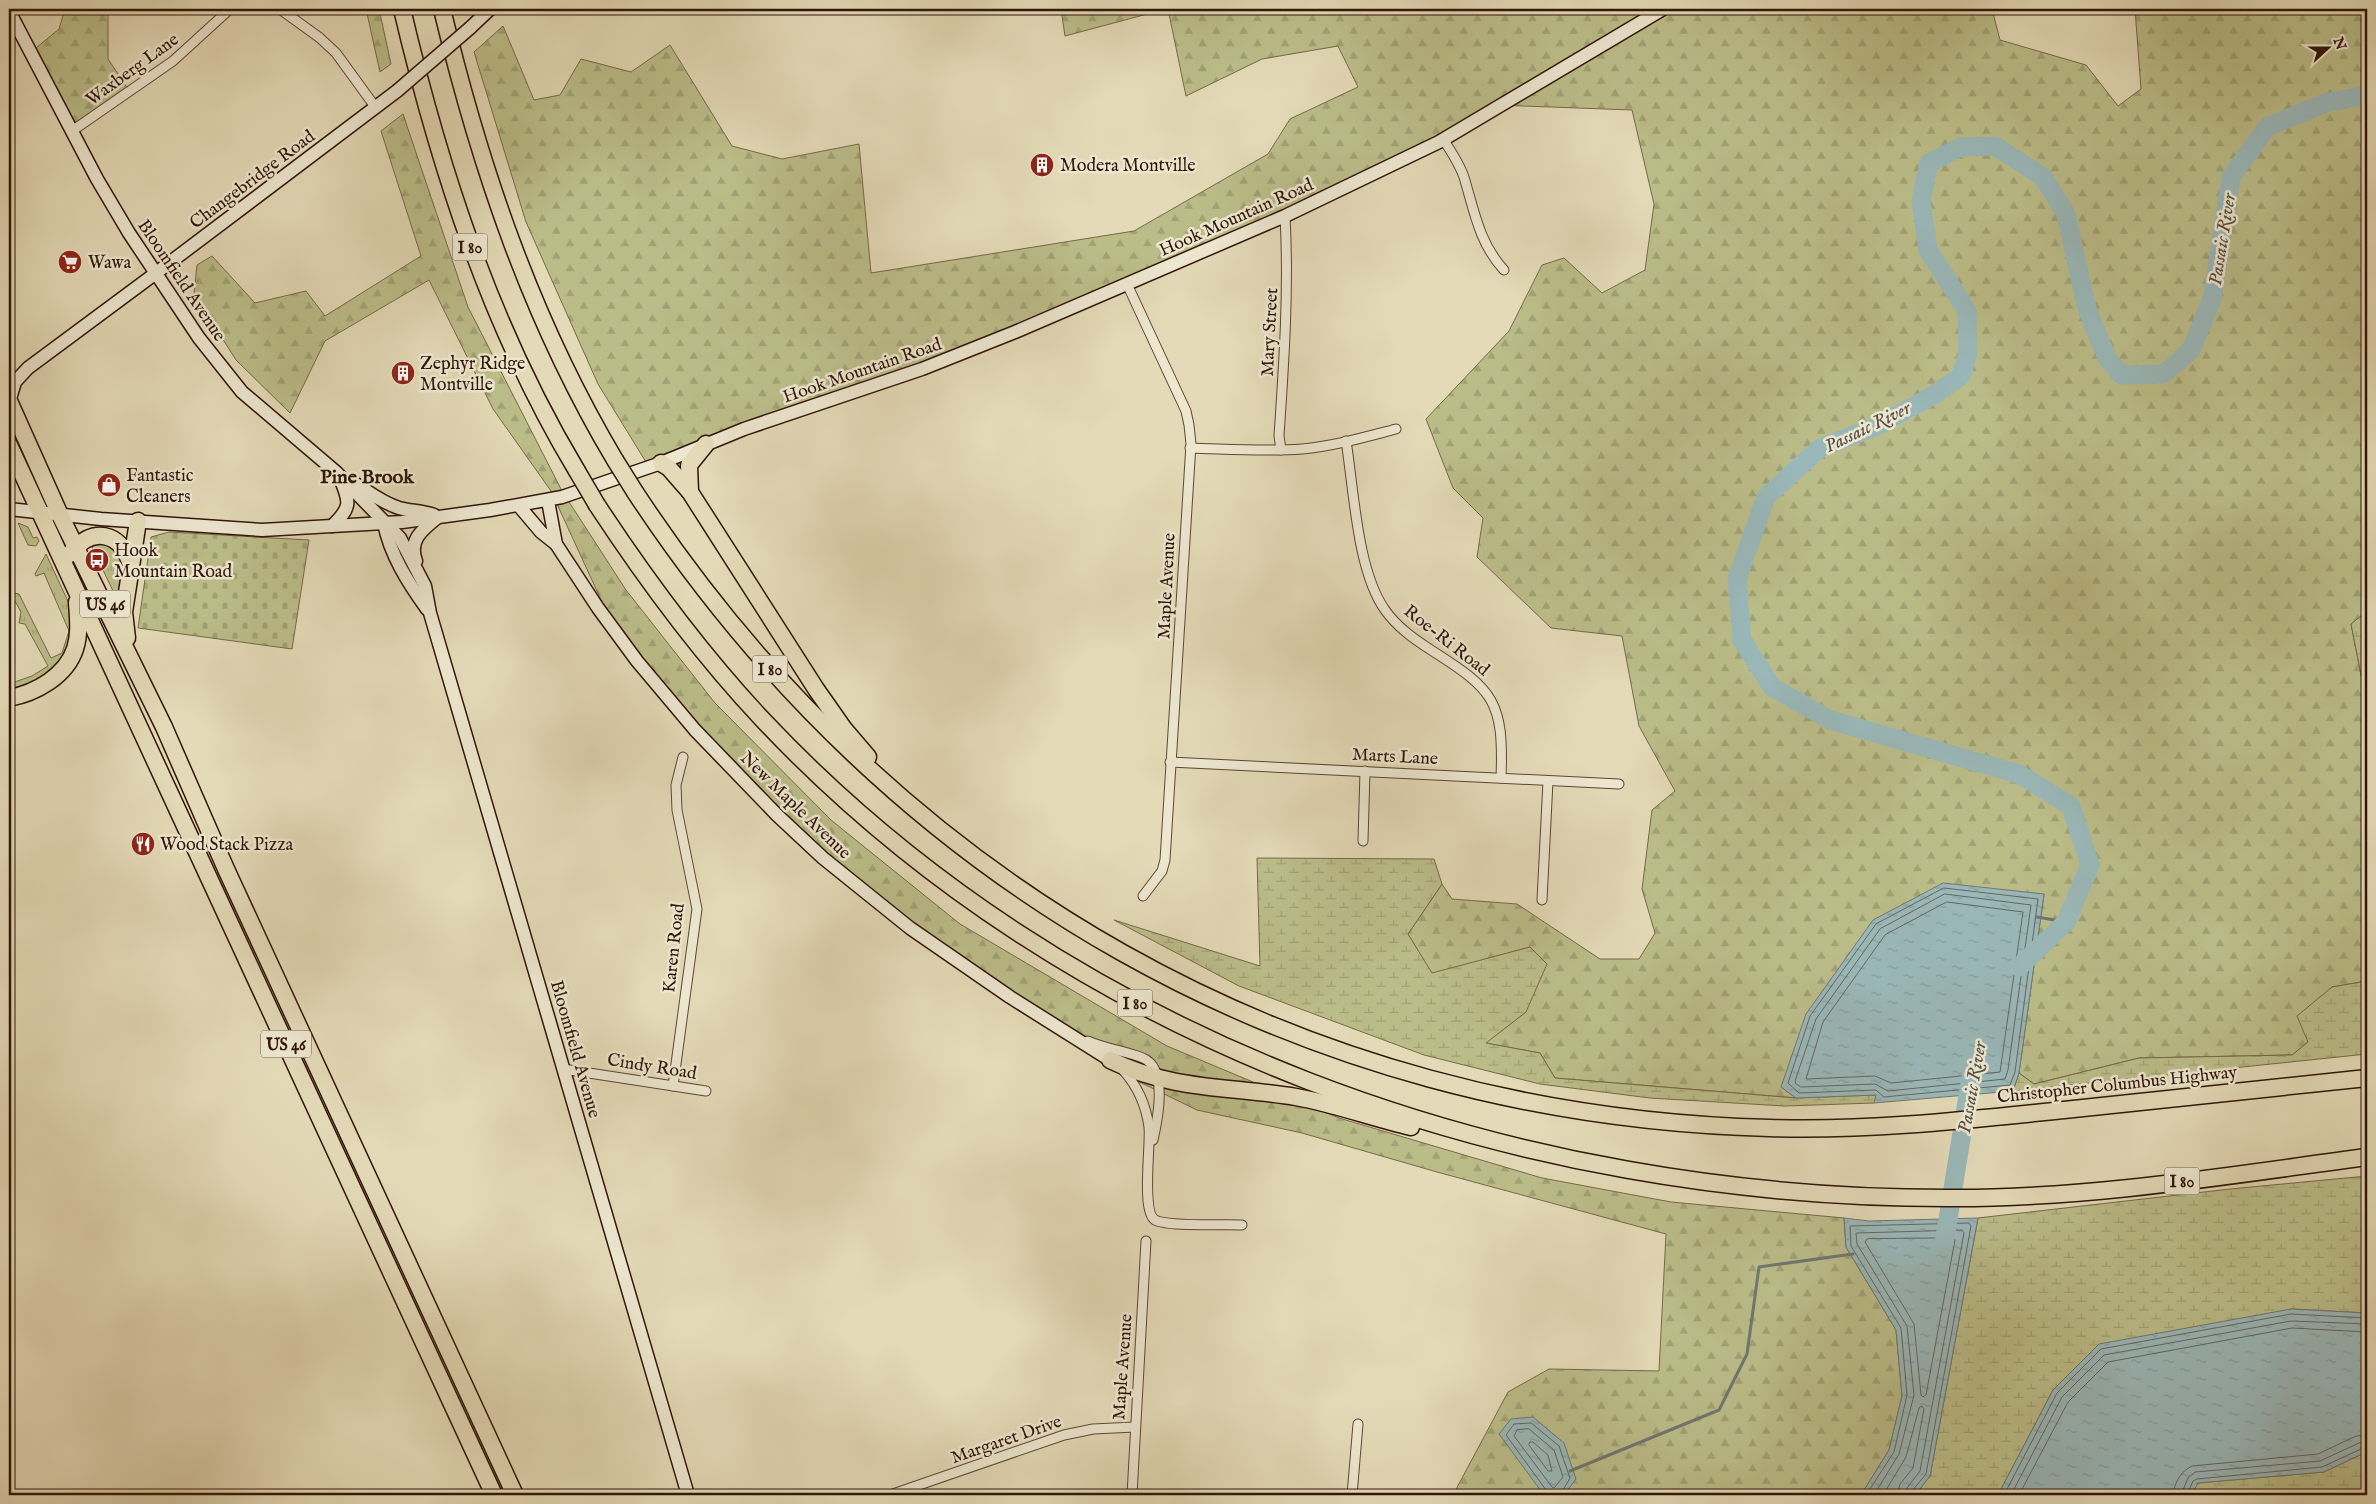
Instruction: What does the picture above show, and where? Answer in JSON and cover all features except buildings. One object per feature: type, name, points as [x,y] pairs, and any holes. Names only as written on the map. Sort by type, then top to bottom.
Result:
[{"type":"highway","name":"I 80","points":[[402,9],[432,126],[467,238],[528,382],[576,471],[644,575],[688,634],[764,720],[820,776],[878,829],[938,877],[1002,923],[1102,985],[1170,1022],[1242,1055],[1352,1098],[1428,1122],[1539,1152],[1690,1180],[1846,1196],[1997,1198],[2111,1190],[2367,1157]]},
{"type":"highway","name":"Christopher Columbus Highway","points":[[442,9],[479,152],[517,261],[562,365],[614,460],[698,582],[767,666],[846,749],[932,824],[1023,891],[1088,932],[1146,965],[1257,1019],[1365,1059],[1476,1091],[1588,1113],[1663,1122],[1776,1128],[1863,1127],[2018,1114],[2367,1078]]},
{"type":"highway","name":"US 46","points":[[9,402],[60,514],[185,772],[230,878],[516,1495]]},
{"type":"highway","points":[[690,492],[689,466],[692,458],[706,444]]},
{"type":"highway","name":"US 46","points":[[9,445],[494,1495]]},
{"type":"highway","points":[[662,462],[670,468],[690,492],[830,709],[876,766],[932,824]]},
{"type":"highway","points":[[133,662],[124,612],[138,521]]},
{"type":"highway","points":[[63,563],[76,546],[86,539],[97,536],[111,538],[122,546],[131,565]]},
{"type":"highway","points":[[9,698],[39,688],[66,666],[76,648],[78,636],[76,593]]},
{"type":"highway","points":[[1110,1060],[1159,1079],[1192,1086],[1299,1098],[1423,1130],[1539,1152]]},
{"type":"main road","name":"Changebridge Road","points":[[9,402],[15,382],[28,368],[376,108],[490,9]]},
{"type":"main road","name":"Hook Mountain Road","points":[[9,509],[262,530],[384,523],[548,501],[607,483],[744,429],[922,369],[1015,332],[1285,216],[1443,139],[1663,9]]},
{"type":"main road","name":"Bloomfield Avenue","points":[[9,12],[129,233],[199,338],[242,392],[362,496],[384,523],[400,538],[422,580],[688,1495]]},
{"type":"main road","points":[[9,370],[28,368]]},
{"type":"main road","points":[[336,472],[382,500],[400,508],[439,516]]},
{"type":"main road","points":[[332,526],[347,510],[348,502],[336,472]]},
{"type":"main road","name":"New Maple Avenue","points":[[548,501],[556,544]]},
{"type":"main road","name":"New Maple Avenue","points":[[519,506],[541,532],[556,544],[598,608],[637,661],[695,730],[777,815],[823,858],[910,928],[1010,997],[1110,1060]]},
{"type":"main road","points":[[422,580],[413,554],[415,540],[422,529],[439,516]]},
{"type":"main road","name":"Bloomfield Avenue","points":[[384,523],[388,542],[414,591],[430,612]]},
{"type":"street","name":"Waxberg Lane","points":[[72,131],[167,66],[210,30],[230,9]]},
{"type":"street","points":[[280,9],[320,38],[336,53],[376,108]]},
{"type":"street","points":[[1443,139],[1463,176],[1479,231],[1487,249],[1504,270]]},
{"type":"street","name":"Mary Street","points":[[1281,450],[1279,436],[1287,320],[1288,266],[1285,216]]},
{"type":"street","name":"Maple Avenue","points":[[1127,284],[1186,411],[1190,425],[1165,860],[1162,871],[1144,896]]},
{"type":"street","points":[[1190,448],[1303,449],[1396,429]]},
{"type":"street","name":"Roe-Ri Road","points":[[1346,441],[1362,548],[1368,576],[1374,592],[1399,626],[1413,638],[1472,677],[1490,698],[1499,724],[1502,745],[1501,778]]},
{"type":"street","name":"Karen Road","points":[[673,1086],[697,909],[677,810],[676,785],[683,757]]},
{"type":"street","name":"Marts Lane","points":[[1170,762],[1619,784]]},
{"type":"street","points":[[1363,841],[1365,771]]},
{"type":"street","points":[[1542,900],[1548,781]]},
{"type":"street","name":"New Maple Avenue","points":[[1069,1033],[1108,1049],[1142,1058],[1154,1066],[1159,1079]]},
{"type":"street","points":[[1110,1060],[1126,1073],[1143,1101],[1149,1127],[1150,1155],[1147,1202],[1150,1215],[1154,1219],[1168,1222],[1242,1225]]},
{"type":"street","name":"Cindy Road","points":[[563,1069],[706,1091]]},
{"type":"street","points":[[1150,1155],[1157,1117],[1159,1079]]},
{"type":"street","name":"Maple Avenue","points":[[1132,1495],[1146,1241]]},
{"type":"street","points":[[1352,1495],[1358,1424]]},
{"type":"street","name":"Margaret Drive","points":[[890,1495],[1064,1435],[1093,1428],[1135,1427]]},
{"type":"green space","points":[[65,9],[108,9],[108,59],[132,95],[73,133],[30,53],[59,29]]},
{"type":"green space","points":[[366,9],[379,9],[391,64],[380,72]]},
{"type":"green space","points":[[1061,9],[1166,9],[1065,36]]},
{"type":"green space","points":[[1168,9],[1992,9],[2000,40],[2086,65],[2118,106],[2141,89],[2135,9],[2367,9],[2367,611],[2351,624],[2367,705],[2367,981],[2332,987],[2308,1042],[2292,1055],[2139,1058],[2034,1084],[2019,1073],[2044,894],[1781,1087],[1796,1098],[1555,1078],[1540,1053],[1485,1043],[1526,1012],[1530,947],[1432,974],[1408,934],[1442,884],[1452,899],[1517,904],[1600,959],[1639,959],[1655,933],[1642,889],[1652,810],[1675,791],[1639,726],[1622,636],[1551,628],[1477,557],[1483,518],[1453,488],[1426,419],[1509,331],[1542,265],[1564,258],[1602,293],[1645,270],[1654,204],[1632,110],[1496,105],[1363,181],[1004,341],[649,467],[598,384],[526,222],[474,52],[503,26],[534,100],[560,95],[581,59],[631,72],[670,45],[732,146],[782,159],[859,144],[871,273],[1134,231],[1268,154],[1290,119],[1358,87],[1338,46],[1262,59],[1186,96]]},
{"type":"green space","points":[[403,114],[468,307],[562,491],[626,590],[715,703],[831,820],[960,924],[1167,1046],[1339,1118],[1542,1178],[1671,1202],[1844,1218],[1846,1247],[1896,1330],[1902,1396],[1889,1450],[1861,1495],[1453,1495],[1508,1392],[1549,1369],[1659,1371],[1666,1234],[1302,1133],[1197,1110],[1117,1071],[977,976],[774,814],[619,639],[551,491],[493,409],[429,280],[325,341],[290,413],[236,360],[194,294],[197,265],[212,256],[255,303],[306,291],[325,316],[421,256],[381,131]]},
{"type":"green space","points":[[18,523],[28,527],[33,538],[37,537],[39,541],[36,546],[28,545]]},
{"type":"green space","points":[[169,532],[309,540],[292,649],[138,628],[151,537]]},
{"type":"green space","points":[[108,544],[124,561],[119,596],[115,595],[91,545]]},
{"type":"green space","points":[[46,554],[73,612],[71,649],[50,673],[32,684],[9,693],[9,684],[32,676],[48,666],[25,624],[19,623],[21,612],[15,601],[9,599],[9,592],[19,594],[51,658],[62,653],[69,631],[44,573],[36,576],[35,574]]},
{"type":"green space","points":[[2367,611],[2367,705],[2351,624]]},
{"type":"green space","points":[[1257,858],[1434,859],[1442,884],[1408,934],[1432,973],[1530,947],[1547,964],[1526,1012],[1486,1043],[1540,1053],[1555,1078],[1796,1098],[1877,1095],[1874,1103],[1784,1106],[1650,1098],[1540,1084],[1424,1055],[1239,986],[1114,920],[1260,966]]},
{"type":"green space","points":[[2367,981],[2367,1054],[2013,1091],[2019,1073],[2034,1084],[2139,1058],[2292,1055],[2308,1042],[2297,1016],[2332,987]]},
{"type":"green space","points":[[2367,1176],[2367,1313],[2291,1309],[2053,1390],[1998,1495],[1915,1495],[1930,1476],[1978,1218],[2230,1189]]},
{"type":"green space","points":[[2364,1453],[2367,1454],[2367,1495],[2191,1495],[2197,1483],[2324,1472]]},
{"type":"water","points":[[1943,883],[2044,894],[2019,1073],[2013,1091],[1874,1103],[1876,1095],[1796,1098],[1781,1087],[1806,1014],[1873,920]]},
{"type":"water","points":[[1844,1218],[1869,1221],[1978,1218],[1930,1476],[1915,1495],[1861,1495],[1889,1450],[1902,1396],[1896,1330],[1846,1247]]},
{"type":"water","points":[[2291,1309],[2367,1313],[2367,1454],[2364,1453],[2324,1472],[2198,1483],[2191,1495],[1998,1495],[2053,1390],[2099,1344]]},
{"type":"water","points":[[1533,1417],[1564,1443],[1576,1479],[1564,1495],[1544,1495],[1499,1434],[1511,1419]]},
{"type":"waterway","name":"Passaic River","points":[[2019,967],[2066,922],[2090,865],[2071,806],[2019,774],[1830,720],[1772,687],[1742,640],[1737,579],[1766,497],[1820,448],[1877,426],[1932,396],[1961,376],[1968,354],[1967,311],[1928,250],[1921,201],[1929,163],[1961,147],[1995,146],[2043,177],[2066,214],[2087,309],[2107,358],[2121,375],[2164,374],[2191,350],[2212,299],[2231,177],[2267,127],[2325,103],[2367,95]]},
{"type":"waterway","points":[[2037,917],[2066,922]]},
{"type":"waterway","name":"Passaic River","points":[[1944,1244],[1972,1071]]},
{"type":"waterway","points":[[1570,1471],[1719,1410],[1747,1354],[1759,1267],[1853,1254]]},
{"type":"place","name":"Modera Montville","points":[[1042,165]]},
{"type":"place","name":"Wawa","points":[[70,262]]},
{"type":"place","name":"Zephyr Ridge Montville","points":[[403,373]]},
{"type":"place","name":"Fantastic Cleaners","points":[[109,485]]},
{"type":"place","name":"Hook Mountain Road","points":[[97,560]]},
{"type":"place","name":"Wood Stack Pizza","points":[[143,844]]},
{"type":"district","name":"Pine Brook","points":[[367,476]]}]
